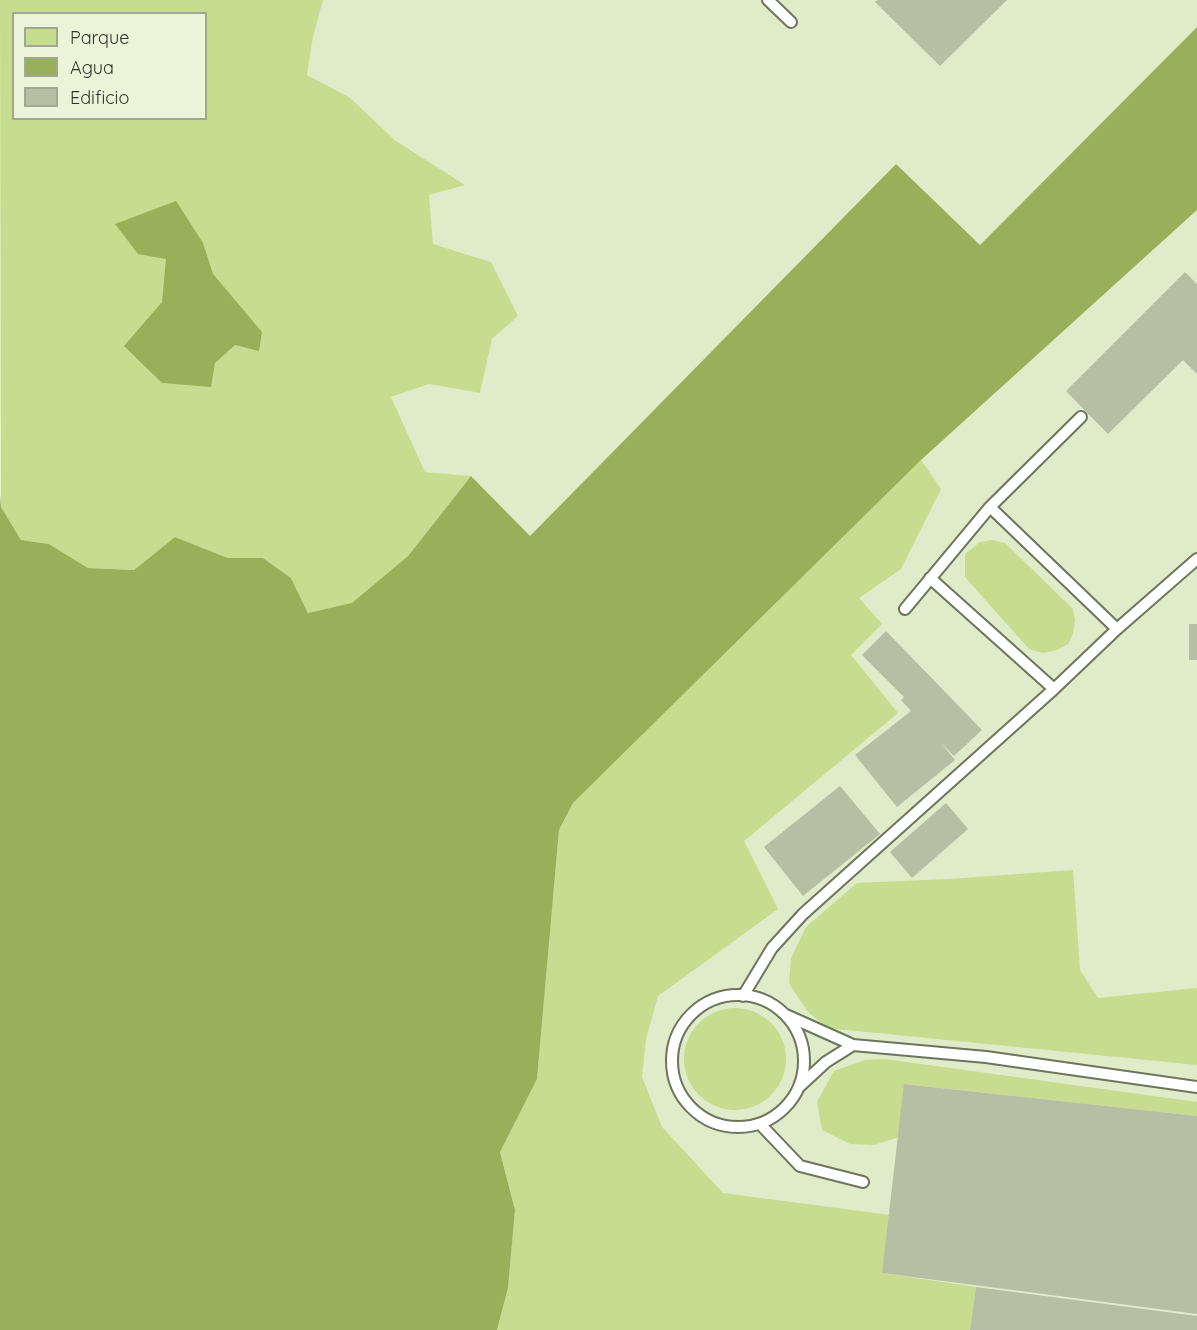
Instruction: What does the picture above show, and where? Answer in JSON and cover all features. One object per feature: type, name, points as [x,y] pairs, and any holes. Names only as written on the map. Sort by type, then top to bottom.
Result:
[{"type":"lane","points":[[768,0],[791,22]]},
{"type":"lane","points":[[905,609],[990,507],[1081,417]]},
{"type":"lane","points":[[990,507],[1118,628]]},
{"type":"lane","points":[[743,996],[772,948],[803,914],[1197,559]]},
{"type":"lane","points":[[930,578],[1054,689]]},
{"type":"lane","points":[[800,1086],[804,1064],[801,1041],[795,1028],[773,1005],[759,999],[743,996],[725,997],[707,1003],[693,1013],[681,1027],[674,1043],[671,1061],[674,1079],[681,1096],[692,1110],[707,1120],[724,1126],[742,1127],[760,1124],[777,1115],[790,1102],[800,1086],[826,1062],[853,1045]]},
{"type":"lane","points":[[786,1016],[853,1045],[986,1057],[1197,1087]]},
{"type":"lane","points":[[760,1124],[800,1166],[863,1182]]},
{"type":"shaded area","points":[[323,0],[1197,0],[1197,27],[980,245],[896,164],[529,537],[471,476],[425,472],[391,397],[429,384],[480,393],[492,339],[518,316],[491,262],[433,244],[429,195],[464,185],[396,141],[349,97],[307,75],[313,37]]},
{"type":"shaded area","points":[[1197,210],[1197,1330],[497,1330],[508,1288],[515,1210],[500,1152],[573,803],[921,460]]},
{"type":"green space","points":[[0,0],[323,0],[313,37],[307,75],[349,97],[396,141],[465,185],[429,195],[433,244],[491,262],[518,316],[492,339],[480,393],[429,384],[391,397],[425,472],[471,476],[408,556],[352,604],[308,613],[291,578],[263,558],[228,558],[175,537],[134,570],[88,568],[49,544],[21,540],[1,507]]},
{"type":"green space","points":[[921,460],[941,489],[901,569],[859,598],[882,624],[851,655],[898,713],[744,841],[778,909],[658,996],[646,1039],[642,1077],[662,1127],[723,1193],[890,1215],[882,1273],[976,1287],[970,1330],[497,1330],[508,1288],[515,1210],[500,1152],[537,1079],[559,830],[573,803]]},
{"type":"green space","points":[[993,540],[1005,543],[1073,609],[1075,620],[1073,634],[1068,644],[1057,650],[1043,653],[1029,649],[965,577],[965,554],[980,542]]},
{"type":"green space","points":[[1073,870],[1080,970],[1098,998],[1197,988],[1197,1065],[827,1028],[807,1011],[789,983],[791,958],[806,927],[857,883]]},
{"type":"green space","points":[[735,1008],[764,1016],[778,1030],[786,1059],[778,1088],[764,1102],[735,1110],[706,1102],[692,1088],[684,1059],[692,1030],[706,1016]]},
{"type":"green space","points":[[885,1059],[1197,1102],[1197,1116],[905,1084],[899,1137],[874,1145],[850,1144],[822,1130],[817,1102],[834,1071],[865,1060]]},
{"type":"water","points":[[1197,27],[1197,210],[921,460],[573,803],[559,830],[537,1079],[500,1152],[515,1210],[508,1288],[497,1330],[0,1330],[0,495],[1,507],[21,540],[49,544],[88,568],[134,570],[175,537],[228,558],[263,558],[291,578],[308,613],[352,603],[408,556],[471,476],[530,536],[896,164],[980,245]]},
{"type":"water","points":[[176,201],[203,243],[213,274],[262,332],[259,351],[235,345],[215,363],[211,387],[162,383],[124,346],[162,302],[166,259],[138,254],[115,224]]},
{"type":"building","points":[[878,0],[1007,0],[940,66],[875,2]]},
{"type":"building","points":[[1185,272],[1197,284],[1197,374],[1183,360],[1108,434],[1066,391]]},
{"type":"building","points":[[1189,624],[1197,624],[1197,660],[1189,660]]},
{"type":"building","points":[[886,631],[982,730],[954,756],[941,743],[955,760],[897,807],[855,755],[911,711],[901,700],[904,697],[862,655]]},
{"type":"building","points":[[840,786],[880,834],[803,896],[764,847]]},
{"type":"building","points":[[946,803],[968,829],[912,878],[890,852]]},
{"type":"building","points":[[904,1084],[1197,1116],[1197,1314],[882,1273]]},
{"type":"building","points":[[976,1287],[1197,1316],[1197,1330],[970,1330]]}]
